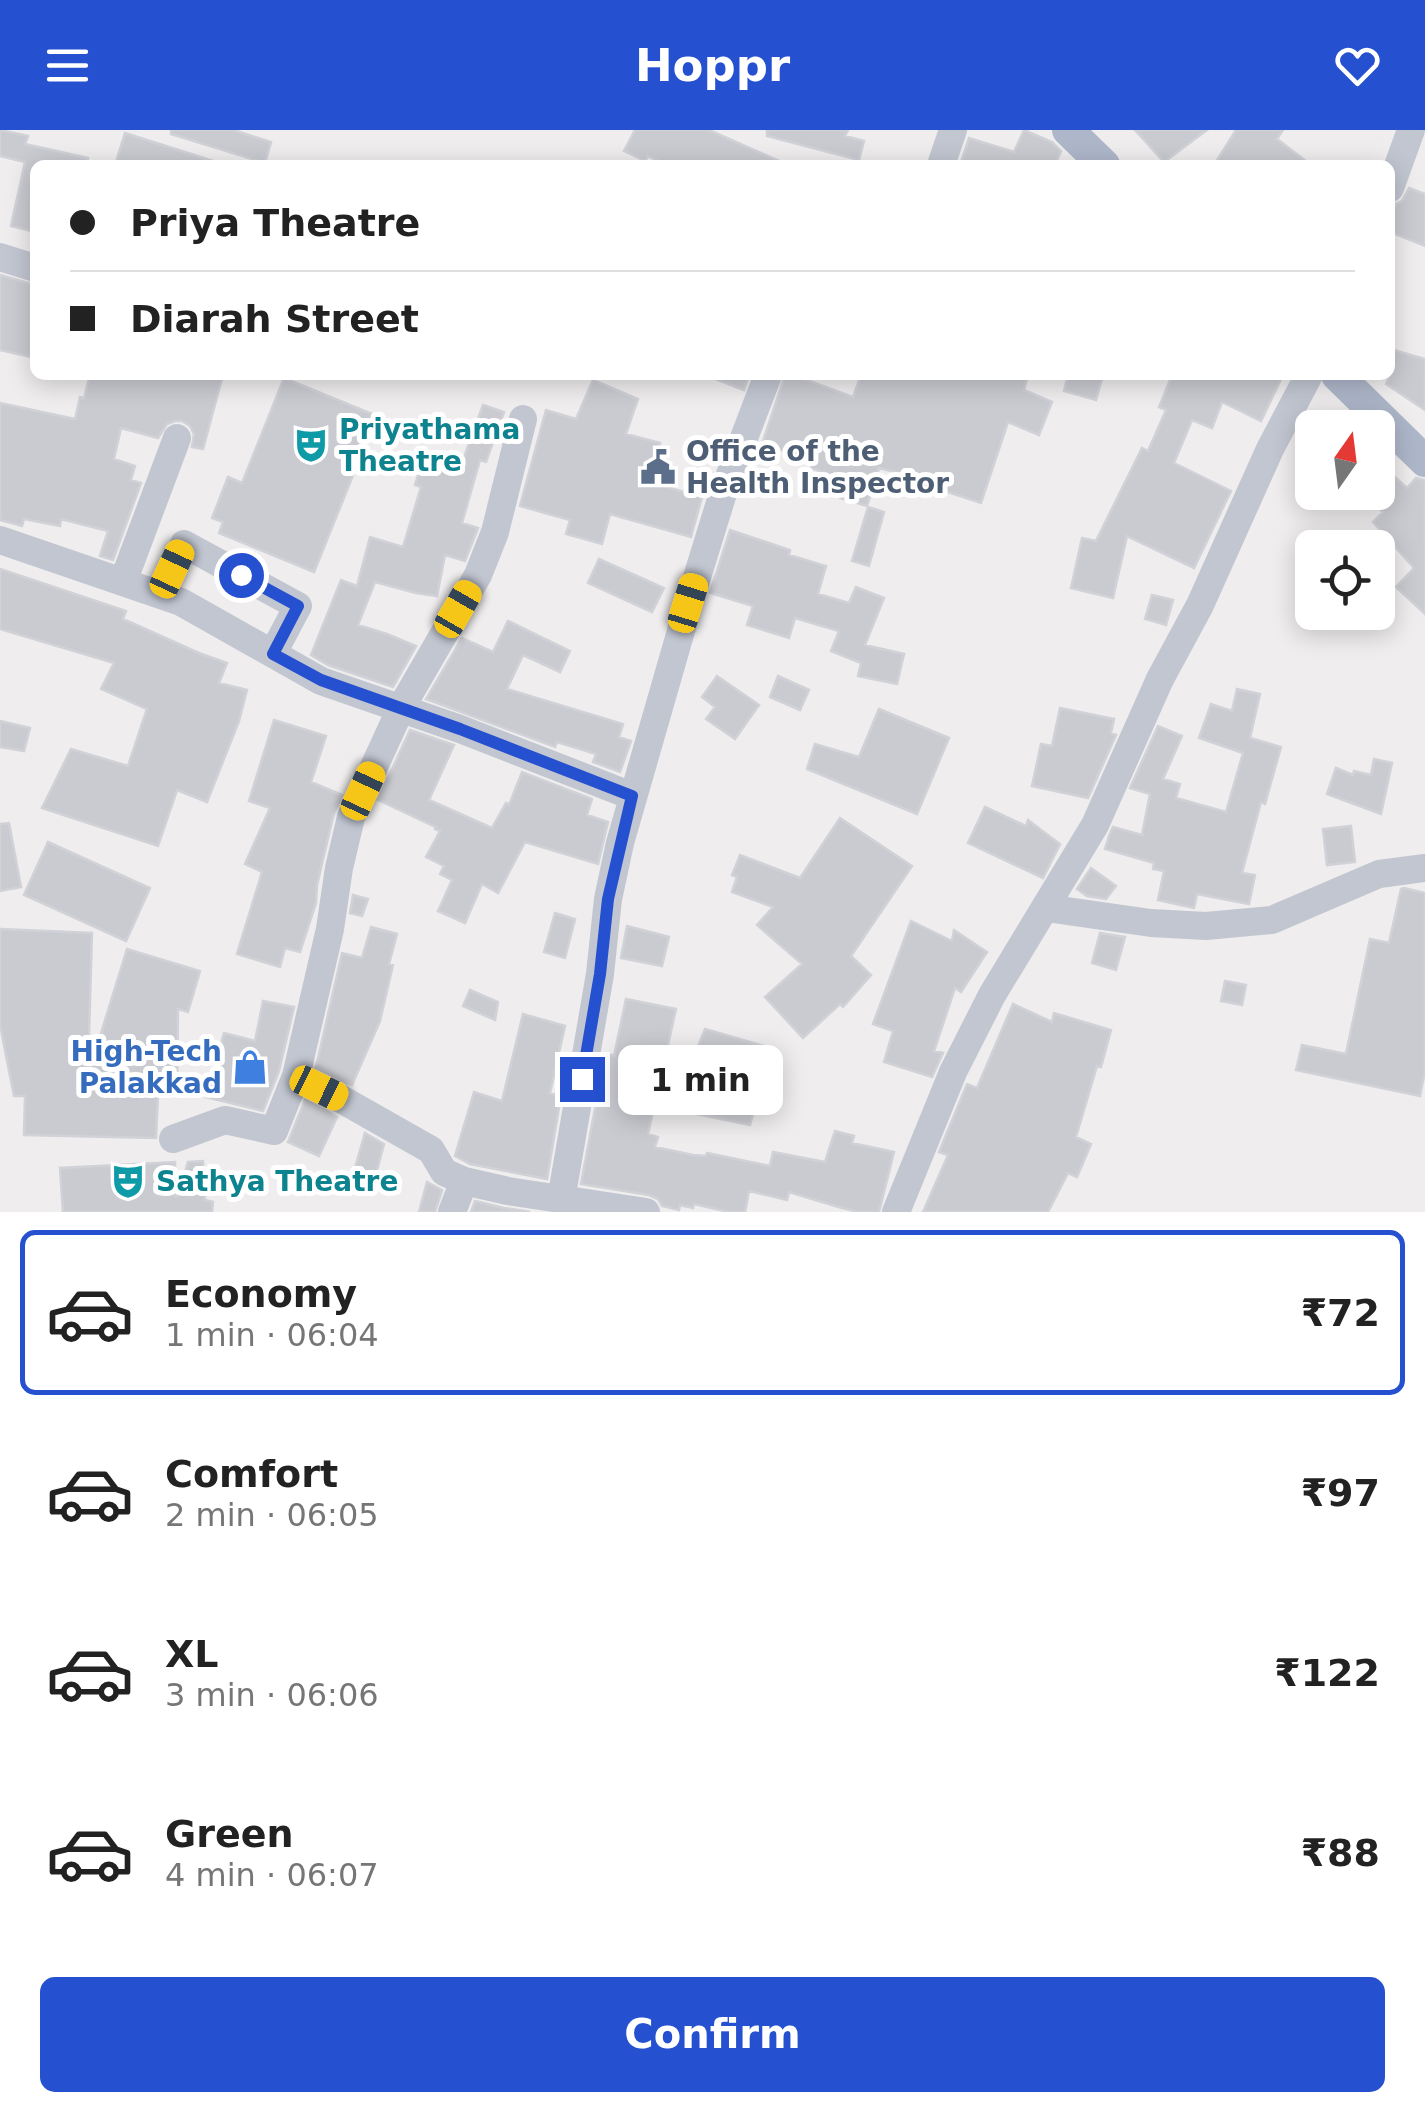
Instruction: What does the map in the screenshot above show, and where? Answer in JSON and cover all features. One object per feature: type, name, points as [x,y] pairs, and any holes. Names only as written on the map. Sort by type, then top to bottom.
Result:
[{"type":"main road","points":[[1073,133],[1099,160]]},
{"type":"main road","points":[[1341,380],[1425,461]]},
{"type":"street","points":[[943,160],[952,130]]},
{"type":"street","points":[[1395,174],[1411,130]]},
{"type":"street","points":[[0,257],[30,266]]},
{"type":"street","points":[[561,1200],[600,974],[608,899],[632,796],[723,493],[766,380]]},
{"type":"street","points":[[896,1212],[952,1072],[992,995],[1096,825],[1160,679],[1200,605],[1270,449],[1307,380]]},
{"type":"street","points":[[173,1140],[225,1120],[274,1132],[296,1076],[351,816],[401,708],[478,576],[494,532],[522,420]]},
{"type":"street","points":[[124,582],[176,438]]},
{"type":"street","points":[[0,540],[181,602],[321,680],[632,796]]},
{"type":"street","points":[[160,594],[184,544],[298,606],[273,654]]},
{"type":"street","points":[[1046,908],[1151,924],[1206,926],[1255,922],[1272,920],[1379,874],[1425,868]]},
{"type":"street","points":[[296,1076],[431,1150],[444,1172],[464,1180],[508,1191],[646,1212]]},
{"type":"street","points":[[452,1212],[464,1180]]},
{"type":"building","points":[[0,130],[28,136],[25,144],[88,158],[30,160],[30,231],[11,226],[25,162],[0,156]]},
{"type":"building","points":[[171,130],[233,130],[271,142],[266,160],[255,160],[171,134]]},
{"type":"building","points":[[635,130],[709,130],[777,160],[657,160],[648,156],[643,160],[624,151]]},
{"type":"building","points":[[767,130],[848,130],[845,136],[864,141],[859,160],[767,136]]},
{"type":"building","points":[[1024,130],[1052,142],[1061,151],[1057,160],[962,160],[969,138],[1014,152]]},
{"type":"building","points":[[1135,130],[1207,130],[1167,160],[1162,160]]},
{"type":"building","points":[[1236,130],[1283,130],[1277,139],[1304,160],[1217,160]]},
{"type":"building","points":[[125,133],[210,160],[117,160]]},
{"type":"building","points":[[1409,188],[1425,194],[1425,246],[1395,234],[1395,207]]},
{"type":"building","points":[[0,275],[30,284],[30,357],[0,350]]},
{"type":"building","points":[[1395,350],[1425,359],[1425,410],[1386,384],[1395,380]]},
{"type":"building","points":[[89,380],[222,380],[203,449],[192,447],[194,434],[182,421],[167,424],[158,438],[121,428],[114,459],[135,466],[131,480],[141,483],[113,560],[100,556],[108,531],[61,519],[60,526],[24,519],[22,526],[0,520],[0,403],[75,419],[80,397],[84,398]]},
{"type":"building","points":[[283,380],[377,416],[314,572],[219,533],[223,522],[212,518],[228,477],[242,483]]},
{"type":"building","points":[[593,380],[638,399],[626,434],[660,443],[649,482],[702,497],[691,537],[610,514],[602,544],[566,534],[570,520],[520,506],[546,410],[576,419]]},
{"type":"building","points":[[718,380],[747,380],[744,390]]},
{"type":"building","points":[[783,380],[807,380],[853,397],[859,380],[1027,380],[1024,390],[1052,402],[1039,435],[1008,422],[981,503],[879,468],[867,506],[840,498],[845,480],[811,468],[814,460],[762,444]]},
{"type":"building","points":[[1067,380],[1102,380],[1096,400],[1064,391]]},
{"type":"building","points":[[1170,380],[1281,380],[1261,421],[1222,402],[1212,428],[1192,420],[1174,463],[1231,491],[1194,568],[1127,536],[1113,598],[1071,588],[1082,538],[1096,541],[1142,448],[1148,451],[1166,410],[1159,407]]},
{"type":"building","points":[[483,405],[504,412],[486,462],[480,460],[462,523],[478,528],[465,561],[445,555],[437,596],[375,582],[358,625],[416,646],[393,687],[328,665],[311,655],[341,580],[357,586],[370,537],[403,547],[421,487],[415,485],[425,453],[462,463]]},
{"type":"building","points":[[1395,477],[1407,488],[1416,478],[1425,480],[1425,614],[1396,587],[1414,568],[1395,547],[1395,530],[1380,530],[1373,522],[1383,512],[1381,510],[1395,510]]},
{"type":"building","points":[[868,507],[884,512],[869,566],[852,561]]},
{"type":"building","points":[[730,530],[826,566],[818,594],[849,603],[856,587],[884,598],[865,645],[904,654],[897,684],[858,676],[861,663],[831,651],[839,631],[795,618],[789,638],[747,625],[753,606],[710,593]]},
{"type":"building","points":[[599,559],[664,588],[652,612],[588,583]]},
{"type":"building","points":[[0,569],[126,611],[123,619],[227,663],[219,683],[247,690],[207,802],[177,790],[158,846],[42,808],[71,749],[128,766],[147,709],[101,689],[114,663],[0,629]]},
{"type":"building","points":[[1152,595],[1173,600],[1166,625],[1145,619]]},
{"type":"building","points":[[508,621],[570,651],[560,672],[523,655],[507,689],[623,724],[619,737],[631,741],[620,772],[593,762],[596,754],[557,742],[555,747],[426,699],[462,638],[493,652]]},
{"type":"building","points":[[717,676],[759,705],[735,739],[706,719],[715,707],[702,697]]},
{"type":"building","points":[[778,676],[809,690],[800,710],[770,697]]},
{"type":"building","points":[[1237,689],[1260,694],[1250,738],[1281,747],[1242,873],[1255,875],[1249,904],[1197,894],[1194,908],[1158,900],[1164,871],[1153,869],[1154,863],[1105,849],[1109,836],[1113,827],[1142,835],[1150,794],[1130,788],[1158,726],[1182,736],[1163,779],[1180,784],[1176,798],[1226,812],[1243,753],[1199,738],[1211,704],[1232,711]]},
{"type":"building","points":[[1060,708],[1114,719],[1111,733],[1116,735],[1088,798],[1032,786],[1041,744],[1052,746]]},
{"type":"building","points":[[879,709],[949,738],[917,814],[807,769],[815,744],[859,757]]},
{"type":"building","points":[[274,720],[326,736],[311,782],[342,795],[334,813],[316,903],[300,952],[285,948],[280,967],[237,954],[262,872],[245,864],[270,808],[249,801]]},
{"type":"building","points":[[0,721],[30,728],[24,751],[0,747]]},
{"type":"building","points":[[410,730],[454,745],[429,800],[492,828],[506,803],[509,805],[522,772],[592,799],[587,815],[608,822],[598,864],[525,842],[498,893],[482,884],[465,923],[438,911],[452,880],[440,874],[444,866],[426,857],[440,831],[378,800]]},
{"type":"building","points":[[1374,759],[1392,763],[1381,814],[1327,794],[1336,768],[1353,775],[1354,771],[1371,775]]},
{"type":"building","points":[[985,807],[1026,826],[1028,820],[1060,844],[1043,878],[968,843]]},
{"type":"building","points":[[840,818],[912,866],[851,956],[871,975],[843,1007],[840,1004],[803,1038],[765,997],[802,964],[757,925],[773,907],[732,892],[737,877],[732,875],[740,855],[800,878]]},
{"type":"building","points":[[9,823],[21,887],[0,891],[0,824]]},
{"type":"building","points":[[1351,826],[1355,862],[1327,865],[1323,829]]},
{"type":"building","points":[[48,842],[150,888],[126,941],[24,895]]},
{"type":"building","points":[[1091,868],[1116,886],[1106,899],[1087,896],[1077,889]]},
{"type":"building","points":[[1404,888],[1425,893],[1425,1071],[1420,1096],[1296,1070],[1302,1045],[1346,1054],[1370,939],[1389,943]]},
{"type":"building","points":[[353,895],[368,899],[362,916],[350,913]]},
{"type":"building","points":[[555,913],[575,919],[565,958],[544,952]]},
{"type":"building","points":[[911,921],[952,941],[954,930],[987,952],[961,992],[955,988],[934,1051],[943,1053],[932,1077],[884,1062],[893,1031],[873,1024]]},
{"type":"building","points":[[627,926],[669,937],[662,966],[621,958]]},
{"type":"building","points":[[371,927],[397,934],[380,1021],[352,1085],[316,1067],[342,953],[362,958]]},
{"type":"building","points":[[0,929],[92,933],[88,1069],[127,949],[200,971],[188,1012],[178,1009],[177,1094],[158,1095],[156,1138],[24,1135],[25,1096],[14,1096],[0,1025]]},
{"type":"building","points":[[1100,933],[1125,937],[1116,970],[1092,963]]},
{"type":"building","points":[[1225,981],[1246,985],[1242,1005],[1221,1001]]},
{"type":"building","points":[[470,990],[498,1002],[495,1020],[463,1006]]},
{"type":"building","points":[[626,999],[676,1009],[648,1134],[658,1137],[655,1147],[770,1166],[773,1152],[825,1162],[835,1131],[854,1136],[852,1143],[894,1152],[879,1212],[858,1212],[789,1192],[787,1200],[749,1191],[745,1212],[694,1204],[693,1208],[680,1205],[679,1210],[662,1206],[649,1195],[581,1184],[596,1103],[609,1054],[614,1056]]},
{"type":"building","name":"High-Tech Palakkad","points":[[263,1001],[294,1007],[279,1071],[263,1111],[206,1097],[224,1033],[255,1041]]},
{"type":"building","points":[[1013,1004],[1052,1022],[1054,1013],[1111,1030],[1076,1137],[1091,1144],[1077,1177],[1068,1173],[1048,1212],[923,1212],[948,1155],[939,1152],[967,1084],[977,1088]]},
{"type":"building","points":[[523,1014],[565,1026],[550,1093],[561,1096],[547,1179],[470,1164],[455,1156],[474,1092],[502,1101]]},
{"type":"building","points":[[705,1029],[771,1048],[750,1125],[673,1109]]},
{"type":"building","points":[[305,1100],[337,1117],[319,1156],[288,1142]]},
{"type":"building","points":[[365,1133],[384,1144],[376,1174],[355,1168]]},
{"type":"building","points":[[203,1161],[205,1200],[213,1202],[212,1212],[63,1212],[60,1168],[175,1162],[178,1196],[188,1162]]},
{"type":"building","points":[[427,1182],[442,1190],[435,1212],[419,1212]]},
{"type":"building","points":[[475,1201],[504,1208],[530,1212],[471,1212]]},
{"type":"place","name":"Priyathama Theatre","points":[[311,445]]},
{"type":"place","name":"Office of the Health Inspector","points":[[658,467]]},
{"type":"place","name":"High-Tech Palakkad","points":[[250,1067]]},
{"type":"place","name":"Sathya Theatre","points":[[128,1181]]},
{"type":"route","points":[[241,575],[298,606],[273,654],[321,680],[632,796],[608,899],[582,1079]]}]
